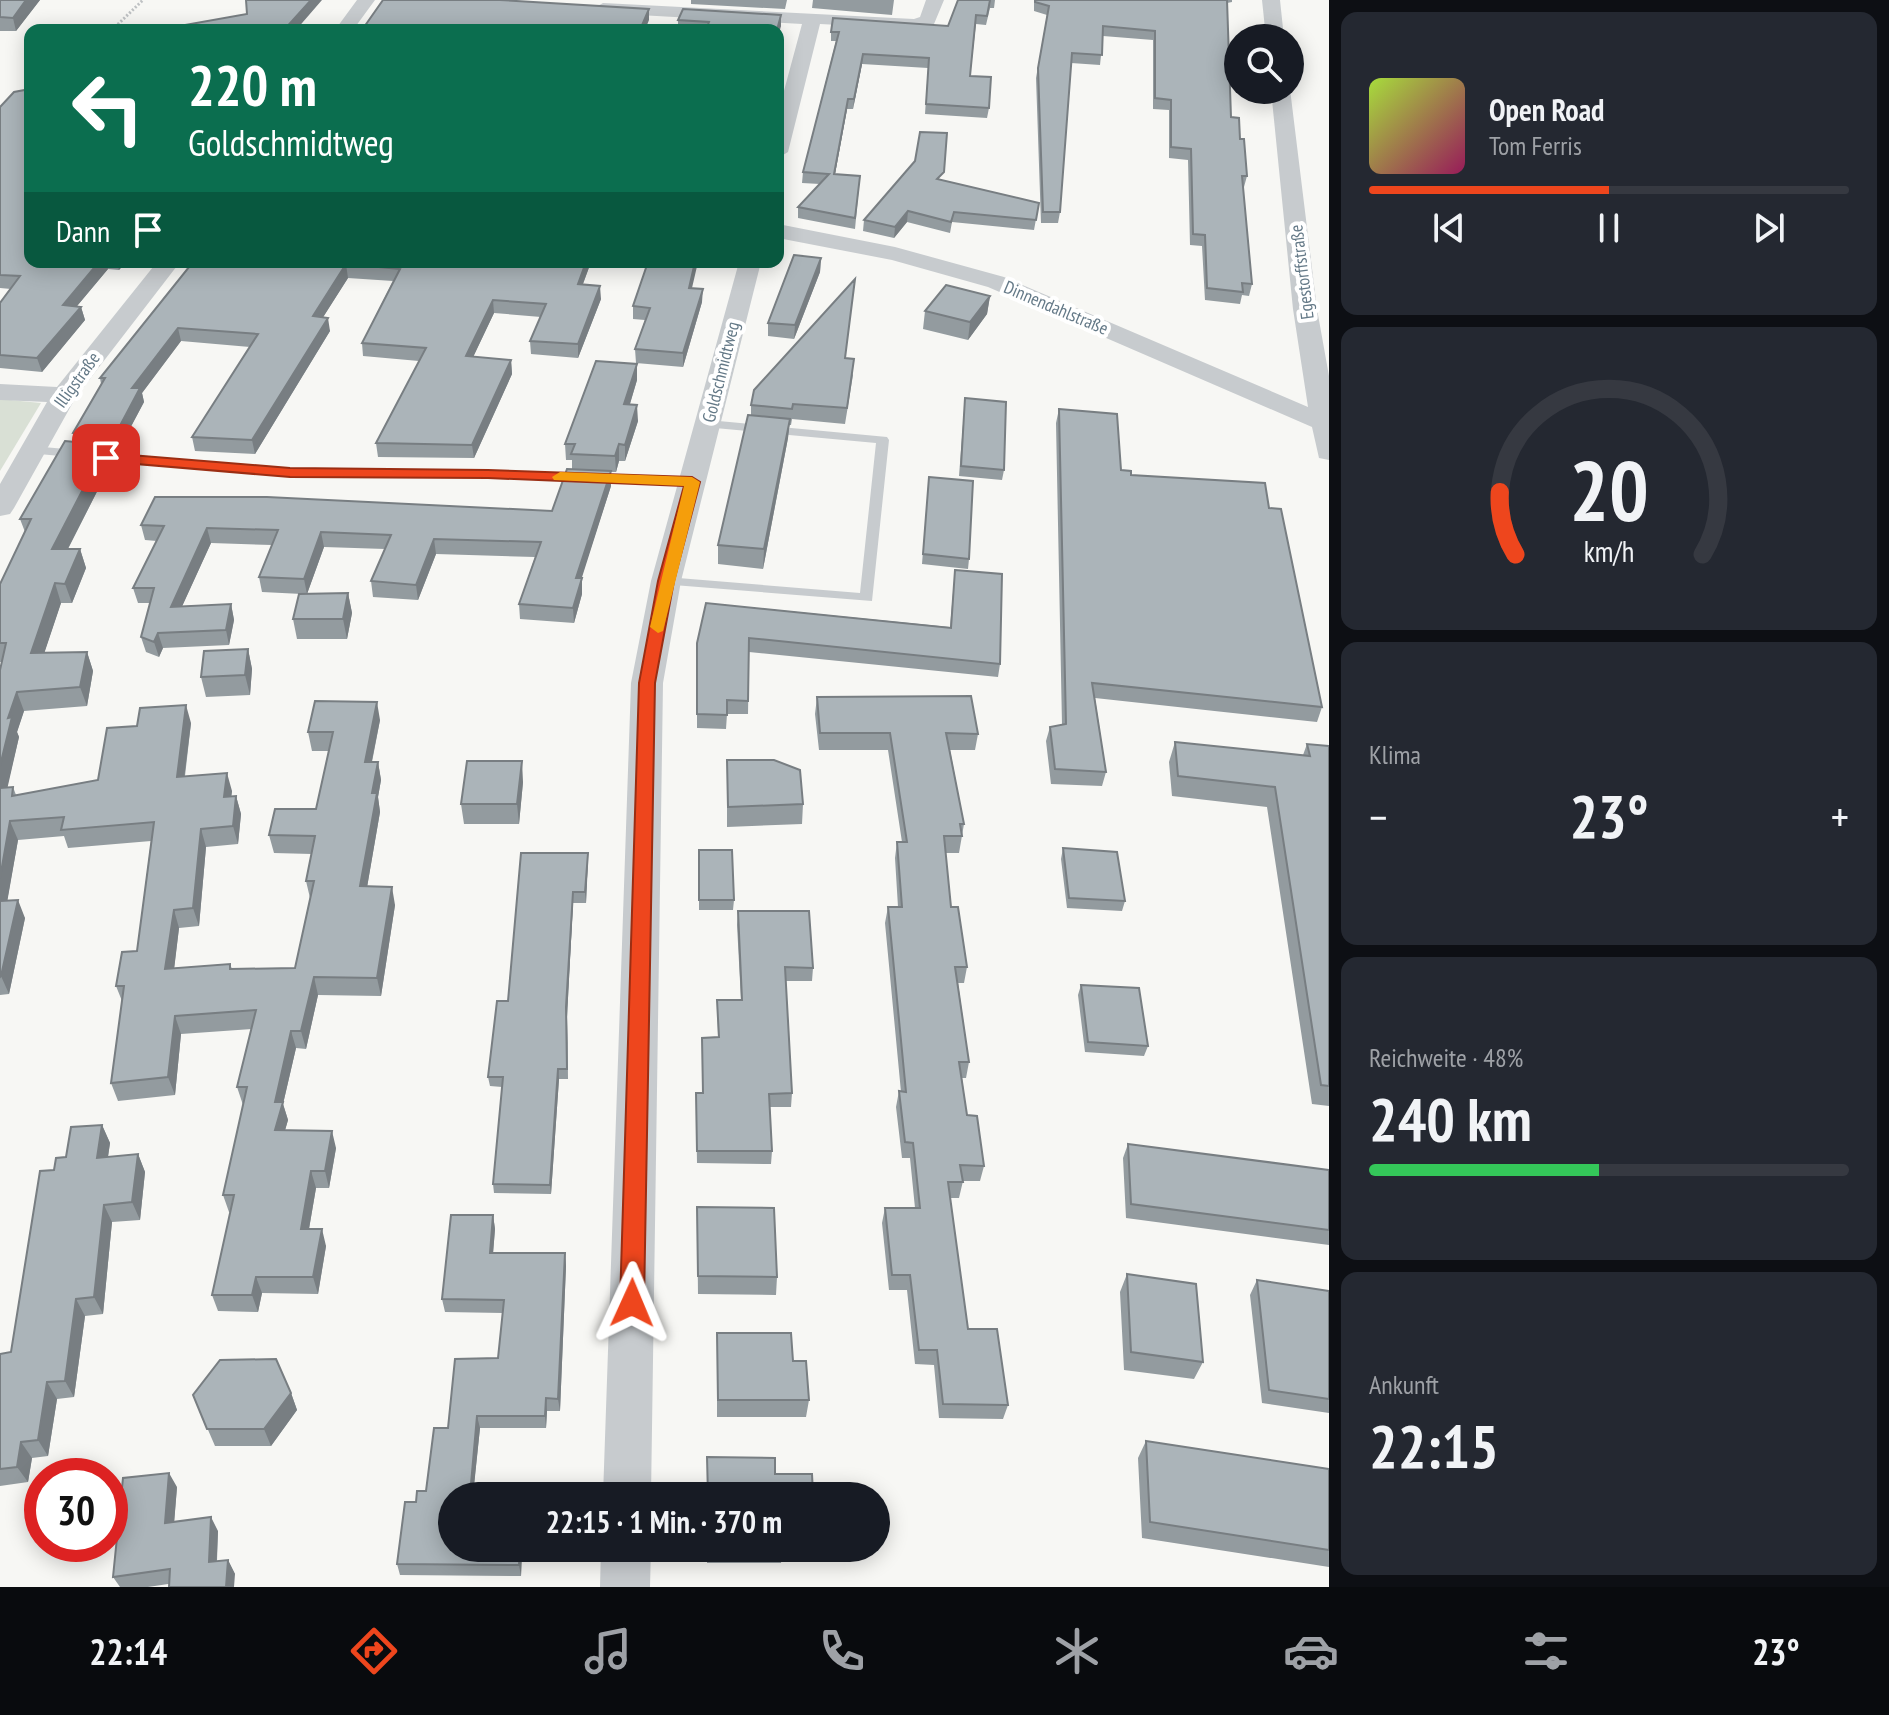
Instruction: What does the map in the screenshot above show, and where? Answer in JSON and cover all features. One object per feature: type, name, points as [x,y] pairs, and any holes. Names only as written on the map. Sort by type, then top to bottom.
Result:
[{"type":"street","points":[[348,24],[366,0]]},
{"type":"street","points":[[578,7],[654,5],[812,19],[925,23],[935,0]]},
{"type":"street","points":[[1271,0],[1274,24]]},
{"type":"street","points":[[784,129],[812,19]]},
{"type":"street","name":"Egestorffstraße","points":[[1283,104],[1305,309],[1329,452]]},
{"type":"street","name":"Dinnendahlstraße","points":[[784,232],[895,254],[996,282],[1322,422]]},
{"type":"street","name":"Illigstraße","points":[[0,508],[64,395],[164,268]]},
{"type":"street","name":"Goldschmidtweg","points":[[627,1482],[647,683],[666,581],[748,268]]},
{"type":"street","points":[[0,392],[64,395]]},
{"type":"street","points":[[625,1587],[626,1562]]},
{"type":"lane","points":[[666,581],[867,598],[883,440],[708,424]]},
{"type":"lane","points":[[32,450],[290,473],[488,474],[692,482]]},
{"type":"path","points":[[118,24],[143,0]]},
{"type":"shaded area","points":[[0,399],[41,403],[0,471]]},
{"type":"building","points":[[0,0],[26,0],[13,18],[0,17]]},
{"type":"building","points":[[246,0],[311,0],[289,24],[191,24],[247,14]]},
{"type":"building","points":[[383,0],[500,0],[649,9],[643,24],[366,24]]},
{"type":"building","points":[[958,0],[990,0],[987,16],[976,15],[970,76],[991,77],[989,108],[926,104],[929,58],[863,54],[854,99],[848,99],[834,174],[860,176],[855,218],[798,207],[829,174],[803,172],[839,32],[831,32],[833,18],[948,26]]},
{"type":"building","points":[[1227,0],[1224,104],[1231,104],[1231,117],[1239,118],[1247,176],[1242,176],[1252,284],[1242,283],[1243,292],[1207,288],[1205,235],[1193,234],[1191,149],[1171,147],[1171,100],[1155,98],[1155,31],[1103,26],[1102,55],[1072,53],[1060,212],[1043,212],[1038,68],[1049,6],[1035,2]]},
{"type":"building","points":[[683,9],[781,15],[779,24],[708,24],[678,20]]},
{"type":"building","points":[[24,90],[24,268],[94,268],[63,305],[81,307],[37,358],[0,355],[0,303],[20,276],[0,275],[0,107],[14,92]]},
{"type":"building","points":[[920,132],[947,133],[944,172],[937,179],[1039,203],[1036,220],[954,212],[951,222],[908,211],[895,227],[864,220],[915,161]]},
{"type":"building","points":[[794,255],[821,258],[795,325],[768,323]]},
{"type":"building","points":[[188,268],[343,268],[313,316],[328,318],[252,440],[192,437],[258,334],[178,328],[132,388],[140,388],[114,437],[73,433],[105,378],[100,378]]},
{"type":"building","points":[[389,268],[584,268],[578,284],[600,286],[578,344],[530,341],[546,304],[493,300],[466,356],[511,360],[472,445],[376,443],[426,348],[362,343],[400,269]]},
{"type":"building","points":[[646,268],[694,268],[689,288],[703,289],[683,353],[635,349],[650,308],[633,306]]},
{"type":"building","points":[[855,279],[845,358],[854,359],[847,408],[793,404],[792,409],[751,405],[754,390]]},
{"type":"building","points":[[946,285],[990,296],[970,322],[925,311]]},
{"type":"building","points":[[596,361],[637,364],[624,404],[637,405],[625,445],[619,444],[615,456],[571,454],[575,444],[565,444]]},
{"type":"building","points":[[965,398],[1006,402],[1004,470],[961,466]]},
{"type":"building","points":[[1059,409],[1117,414],[1121,470],[1131,471],[1131,475],[1265,483],[1269,508],[1281,509],[1322,707],[1092,683],[1106,772],[1055,769],[1050,727],[1066,724]]},
{"type":"building","points":[[748,415],[790,419],[764,549],[718,545]]},
{"type":"building","points":[[65,441],[106,445],[52,549],[80,549],[65,584],[55,583],[31,653],[87,652],[80,687],[17,692],[8,718],[12,717],[0,766],[0,670],[6,643],[0,643],[0,584],[31,519],[20,519]]},
{"type":"building","points":[[567,469],[611,471],[576,578],[582,578],[573,608],[519,604],[541,542],[434,539],[416,585],[371,581],[391,535],[321,532],[304,579],[259,577],[278,530],[207,528],[171,607],[231,604],[226,630],[158,633],[154,642],[141,637],[154,588],[133,588],[164,526],[141,525],[155,497],[267,497],[552,511]]},
{"type":"building","points":[[929,477],[973,481],[969,559],[923,554]]},
{"type":"building","points":[[955,570],[1002,574],[1000,664],[749,638],[748,701],[727,700],[727,715],[697,714],[697,643],[706,603],[951,628]]},
{"type":"building","points":[[348,593],[343,619],[293,619],[299,594]]},
{"type":"building","points":[[248,649],[245,675],[201,677],[204,651]]},
{"type":"building","points":[[971,696],[978,734],[946,733],[964,824],[960,824],[962,836],[944,836],[951,907],[958,907],[967,967],[955,967],[969,1062],[959,1062],[967,1115],[977,1116],[984,1166],[960,1165],[963,1182],[948,1182],[968,1329],[997,1329],[1008,1405],[943,1404],[937,1350],[919,1350],[910,1275],[892,1275],[885,1208],[920,1208],[913,1143],[905,1142],[899,1091],[906,1092],[888,907],[902,907],[897,842],[907,842],[890,733],[820,733],[817,697]]},
{"type":"building","points":[[315,701],[377,702],[365,762],[378,762],[372,793],[377,793],[360,886],[392,887],[377,978],[314,977],[301,1031],[291,1031],[275,1102],[283,1102],[275,1130],[332,1131],[325,1171],[311,1171],[301,1229],[322,1229],[313,1277],[256,1277],[252,1295],[212,1295],[234,1195],[223,1195],[247,1087],[237,1087],[256,1010],[175,1016],[168,1077],[111,1083],[124,986],[116,986],[122,952],[137,951],[154,822],[61,830],[64,817],[10,821],[0,878],[0,788],[13,787],[12,796],[98,780],[107,728],[137,726],[140,708],[186,705],[177,777],[227,773],[224,797],[236,796],[233,826],[201,829],[193,908],[174,910],[165,969],[230,964],[230,969],[295,968],[314,881],[306,881],[315,836],[269,835],[275,809],[316,809],[333,732],[308,732]]},
{"type":"building","points":[[1175,742],[1310,756],[1307,744],[1329,746],[1329,1086],[1321,1085],[1275,787],[1178,776]]},
{"type":"building","points":[[727,760],[774,760],[800,770],[803,804],[728,807]]},
{"type":"building","points":[[467,761],[522,761],[517,804],[461,804]]},
{"type":"building","points":[[1063,848],[1117,852],[1125,901],[1069,898]]},
{"type":"building","points":[[699,850],[732,850],[734,900],[699,900]]},
{"type":"building","points":[[521,853],[588,853],[585,892],[573,892],[566,1007],[567,1069],[558,1069],[550,1185],[493,1184],[503,1077],[488,1077],[497,1001],[508,1001]]},
{"type":"building","points":[[18,900],[1,976],[0,977],[0,901]]},
{"type":"building","points":[[738,911],[809,911],[813,968],[785,967],[792,1093],[769,1094],[772,1151],[697,1151],[696,1093],[703,1093],[702,1038],[719,1037],[717,1000],[742,1000]]},
{"type":"building","points":[[1081,985],[1139,988],[1148,1046],[1088,1042]]},
{"type":"building","points":[[102,1125],[97,1158],[138,1154],[132,1202],[104,1205],[94,1297],[76,1299],[65,1381],[47,1382],[38,1440],[21,1442],[17,1467],[0,1469],[0,1354],[11,1352],[40,1171],[54,1170],[56,1158],[66,1157],[71,1127]]},
{"type":"building","points":[[1128,1144],[1329,1170],[1329,1230],[1131,1204]]},
{"type":"building","points":[[697,1207],[774,1208],[777,1277],[698,1276]]},
{"type":"building","points":[[451,1215],[493,1215],[490,1253],[565,1253],[558,1399],[546,1398],[545,1416],[477,1416],[471,1482],[438,1482],[438,1562],[519,1562],[519,1565],[397,1564],[405,1502],[416,1502],[417,1491],[426,1491],[434,1428],[448,1428],[455,1359],[498,1358],[504,1300],[442,1299]]},
{"type":"building","points":[[1127,1274],[1196,1284],[1203,1362],[1131,1352]]},
{"type":"building","points":[[1257,1280],[1329,1291],[1329,1399],[1269,1390]]},
{"type":"building","points":[[717,1333],[791,1333],[793,1361],[806,1361],[809,1400],[718,1400]]},
{"type":"building","points":[[276,1359],[291,1393],[264,1429],[207,1429],[193,1395],[220,1360]]},
{"type":"building","points":[[1146,1441],[1329,1469],[1329,1550],[1150,1522]]},
{"type":"building","points":[[707,1457],[775,1458],[775,1474],[812,1474],[812,1482],[708,1482]]},
{"type":"building","points":[[169,1473],[165,1523],[211,1517],[209,1562],[228,1560],[226,1587],[169,1587],[170,1569],[113,1577],[115,1562],[128,1562],[128,1477]]},
{"type":"slow traffic","points":[[560,477],[692,482],[666,581],[658,627]]},
{"type":"route","points":[[106,458],[290,473],[488,474],[692,482],[666,581],[647,683],[632,1303]]}]
